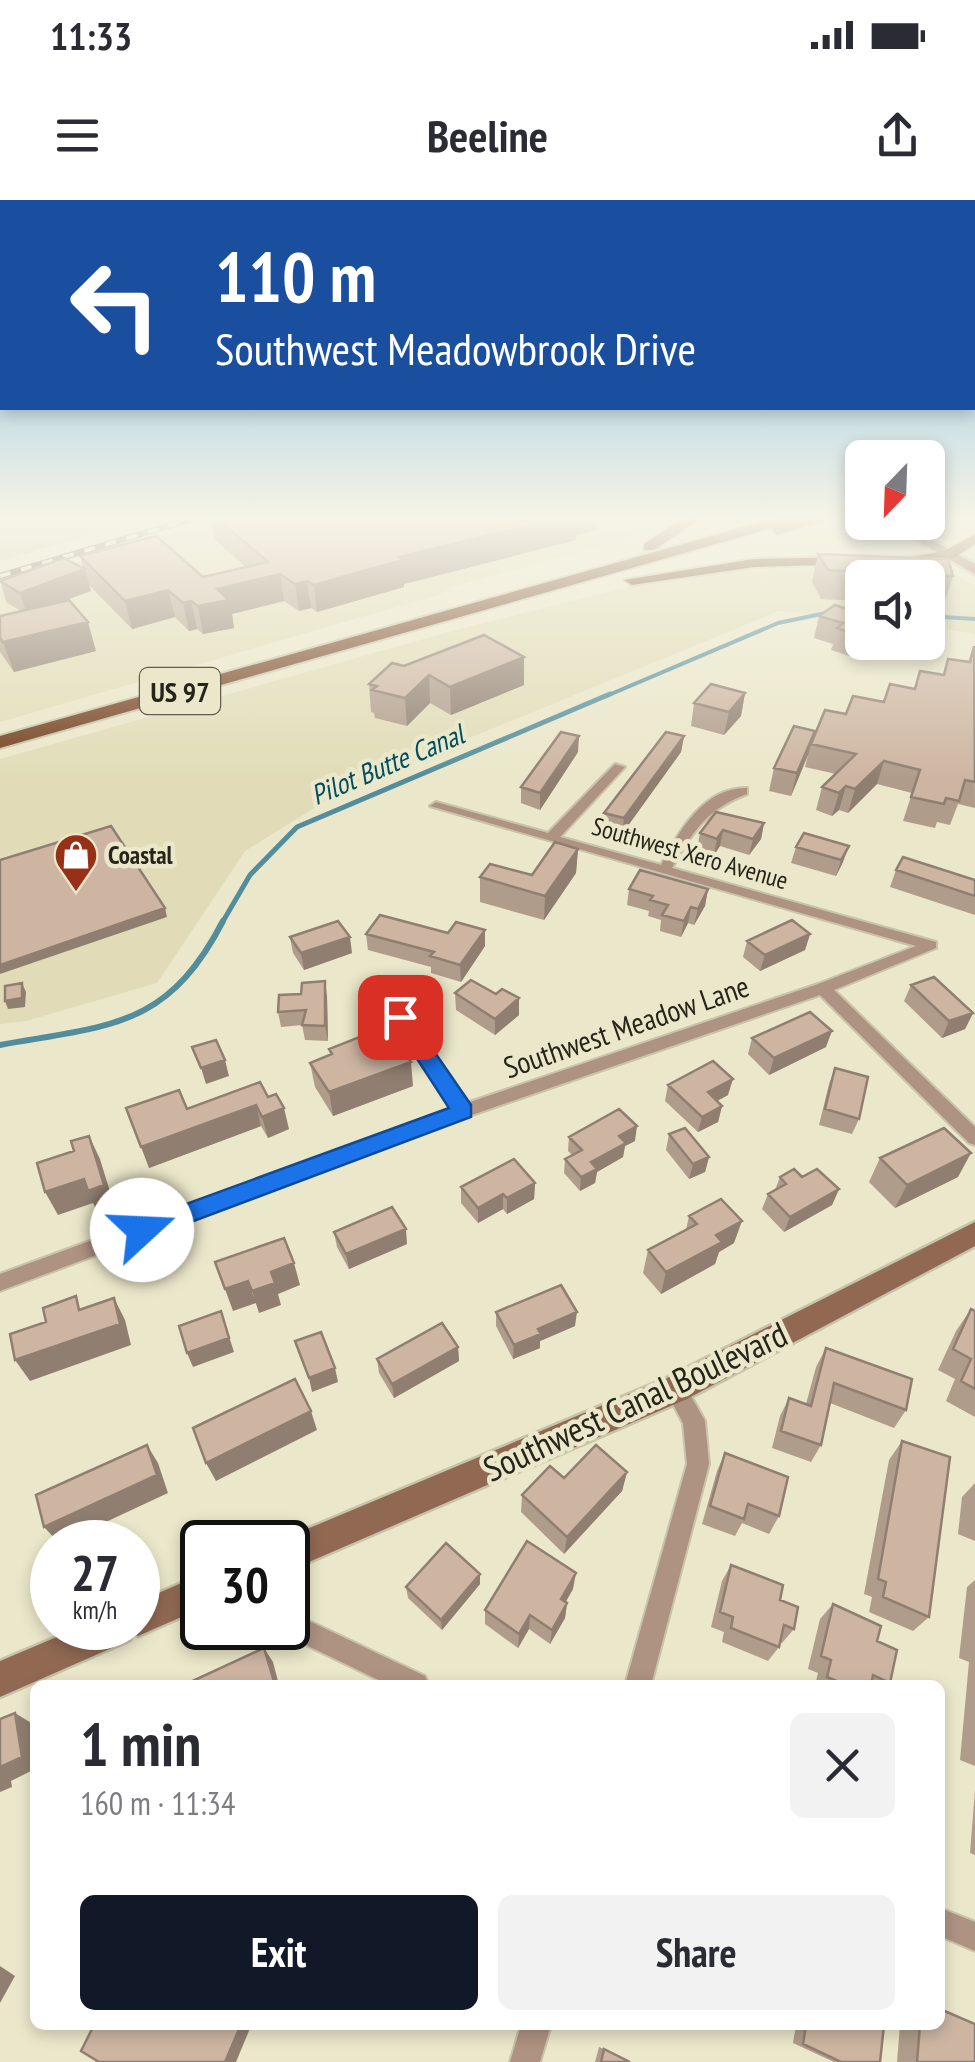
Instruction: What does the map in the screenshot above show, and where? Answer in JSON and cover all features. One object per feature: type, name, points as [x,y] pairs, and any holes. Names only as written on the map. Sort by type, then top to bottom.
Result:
[{"type":"highway","points":[[435,617],[472,605]]},
{"type":"highway","name":"US 97","points":[[0,742],[479,605]]},
{"type":"highway","name":"US 97","points":[[360,642],[406,636],[515,605]]},
{"type":"main road","name":"Southwest Canal Boulevard","points":[[310,1545],[676,1389],[975,1233]]},
{"type":"main road","points":[[0,1680],[68,1650]]},
{"type":"street","points":[[551,838],[619,767]]},
{"type":"street","points":[[665,870],[700,813],[715,798],[743,791]]},
{"type":"street","name":"Southwest Xero Avenue","points":[[436,806],[932,945]]},
{"type":"street","name":"Southwest Meadow Lane","points":[[0,1283],[464,1111],[824,988],[932,945]]},
{"type":"street","points":[[824,988],[975,1138]]},
{"type":"street","points":[[400,1017],[464,1111]]},
{"type":"street","points":[[639,1680],[698,1464],[694,1421],[676,1389]]},
{"type":"street","points":[[310,1634],[406,1680]]},
{"type":"street","points":[[945,1924],[975,1938]]},
{"type":"street","points":[[525,2062],[535,2030]]},
{"type":"shaded area","points":[[0,605],[403,605],[0,722]]},
{"type":"shaded area","points":[[557,605],[845,605],[845,617],[779,611],[345,789],[245,851],[157,983],[26,1021],[0,1024],[0,759]]},
{"type":"shaded area","points":[[945,605],[975,605],[975,634],[945,629]]},
{"type":"building","points":[[48,605],[73,605],[88,622],[3,642],[0,616]]},
{"type":"building","points":[[835,605],[845,608],[845,631],[837,628],[843,623],[819,616]]},
{"type":"building","points":[[484,635],[524,657],[450,687],[429,675],[405,698],[372,690],[377,686],[369,684],[392,663],[404,666]]},
{"type":"building","points":[[974,646],[975,782],[965,780],[959,801],[946,798],[944,804],[911,797],[920,770],[884,761],[855,789],[846,786],[839,793],[822,787],[856,754],[811,744],[825,710],[846,714],[853,696],[884,702],[890,684],[915,689],[920,671],[944,675],[948,659],[970,662]]},
{"type":"building","points":[[711,684],[745,693],[729,712],[694,703]]},
{"type":"building","points":[[794,726],[815,731],[797,773],[774,768]]},
{"type":"building","points":[[561,732],[579,736],[540,793],[521,787]]},
{"type":"building","points":[[666,732],[684,736],[624,818],[604,813]]},
{"type":"building","points":[[716,812],[764,823],[753,839],[723,830],[717,839],[700,833]]},
{"type":"building","name":"Coastal","points":[[111,826],[165,908],[0,965],[0,860]]},
{"type":"building","points":[[804,833],[849,846],[841,860],[796,847]]},
{"type":"building","points":[[555,842],[578,849],[545,896],[480,877],[490,864],[532,875]]},
{"type":"building","points":[[903,857],[975,880],[975,896],[896,870]]},
{"type":"building","points":[[640,870],[708,889],[698,909],[691,907],[684,921],[662,915],[668,905],[629,889]]},
{"type":"building","points":[[380,915],[448,933],[456,922],[485,930],[460,965],[430,956],[434,952],[366,934]]},
{"type":"building","points":[[792,920],[810,934],[765,955],[747,941]]},
{"type":"building","points":[[338,921],[350,937],[301,953],[290,937]]},
{"type":"building","points":[[934,977],[973,1013],[949,1021],[911,985]]},
{"type":"building","points":[[471,980],[496,994],[502,989],[519,998],[495,1019],[455,993]]},
{"type":"building","points":[[325,981],[325,1026],[302,1025],[306,1010],[278,1012],[279,995],[301,994],[302,983]]},
{"type":"building","points":[[22,983],[22,998],[5,1001],[5,986]]},
{"type":"building","points":[[810,1012],[832,1031],[774,1058],[752,1038]]},
{"type":"building","points":[[385,1027],[411,1062],[329,1092],[310,1063],[332,1054],[329,1049]]},
{"type":"building","points":[[216,1040],[225,1060],[201,1068],[192,1047]]},
{"type":"building","points":[[713,1061],[733,1079],[708,1092],[722,1106],[702,1117],[668,1085]]},
{"type":"building","points":[[835,1068],[868,1077],[859,1119],[825,1109]]},
{"type":"building","points":[[260,1082],[268,1097],[276,1094],[284,1108],[262,1117],[256,1105],[141,1147],[126,1108],[179,1090],[187,1109]]},
{"type":"building","points":[[619,1109],[637,1126],[619,1136],[626,1143],[591,1162],[597,1169],[581,1177],[565,1159],[582,1150],[569,1137]]},
{"type":"building","points":[[685,1128],[709,1157],[693,1164],[669,1134]]},
{"type":"building","points":[[944,1128],[971,1153],[907,1185],[880,1158]]},
{"type":"building","points":[[89,1136],[104,1185],[88,1191],[84,1179],[45,1192],[37,1163],[74,1151],[71,1141]]},
{"type":"building","points":[[514,1159],[535,1183],[478,1208],[461,1187]]},
{"type":"building","points":[[794,1169],[802,1177],[817,1169],[839,1189],[790,1217],[768,1194],[786,1184],[780,1177]]},
{"type":"building","points":[[721,1199],[742,1221],[716,1235],[722,1242],[666,1272],[648,1250],[697,1224],[689,1216]]},
{"type":"building","points":[[392,1207],[406,1229],[346,1254],[334,1232]]},
{"type":"building","points":[[284,1238],[294,1263],[271,1272],[275,1283],[252,1291],[248,1281],[225,1289],[215,1262]]},
{"type":"building","points":[[561,1285],[577,1312],[538,1329],[541,1334],[514,1345],[496,1312]]},
{"type":"building","points":[[76,1296],[79,1310],[114,1298],[120,1324],[15,1360],[10,1334],[46,1322],[43,1308]]},
{"type":"building","points":[[971,1309],[975,1311],[975,1389],[961,1381],[971,1359],[953,1349]]},
{"type":"building","points":[[221,1311],[229,1338],[187,1353],[179,1326]]},
{"type":"building","points":[[442,1323],[458,1347],[392,1384],[377,1359]]},
{"type":"building","points":[[321,1332],[335,1368],[309,1378],[295,1341]]},
{"type":"building","points":[[826,1348],[912,1379],[906,1410],[834,1383],[821,1445],[781,1431],[789,1398],[811,1406]]},
{"type":"building","points":[[295,1379],[311,1411],[206,1463],[193,1428]]},
{"type":"building","points":[[902,1441],[950,1457],[929,1617],[883,1597],[886,1582],[878,1579]]},
{"type":"building","points":[[147,1445],[157,1475],[59,1520],[42,1520],[36,1495]]},
{"type":"building","points":[[596,1445],[627,1472],[567,1537],[522,1495],[550,1466],[564,1478]]},
{"type":"building","points":[[725,1453],[788,1477],[779,1516],[748,1504],[744,1519],[710,1506]]},
{"type":"building","points":[[527,1541],[576,1573],[561,1599],[567,1603],[552,1630],[530,1615],[519,1634],[485,1610]]},
{"type":"building","points":[[446,1543],[480,1574],[441,1620],[406,1587]]},
{"type":"building","points":[[731,1565],[783,1585],[780,1600],[798,1607],[794,1629],[784,1625],[779,1647],[731,1628],[733,1617],[720,1612]]},
{"type":"building","points":[[833,1604],[881,1626],[877,1641],[897,1650],[891,1680],[873,1675],[872,1680],[834,1680],[827,1677],[831,1660],[821,1656]]},
{"type":"building","points":[[265,1650],[274,1680],[195,1680]]},
{"type":"building","points":[[15,1713],[22,1757],[0,1767],[0,1719]]},
{"type":"building","points":[[945,2011],[975,2024],[975,2062],[917,2062],[920,2030],[945,2030]]},
{"type":"building","points":[[92,2030],[239,2030],[225,2062],[99,2062],[81,2051]]},
{"type":"building","points":[[805,2030],[883,2030],[880,2062],[841,2062],[803,2044]]},
{"type":"building","points":[[604,2049],[630,2062],[601,2062]]},
{"type":"waterway","name":"Pilot Butte Canal","points":[[604,697],[778,623],[831,612]]},
{"type":"waterway","name":"Pilot Butte Canal","points":[[945,617],[975,619]]},
{"type":"waterway","name":"Pilot Butte Canal","points":[[222,923],[250,875],[297,827],[610,694]]},
{"type":"waterway","name":"Pilot Butte Canal","points":[[0,1045],[132,1016],[180,983],[202,957],[223,921]]},
{"type":"place","name":"Coastal","points":[[76,893]]},
{"type":"route","points":[[142,1230],[464,1111],[400,1017]]}]
